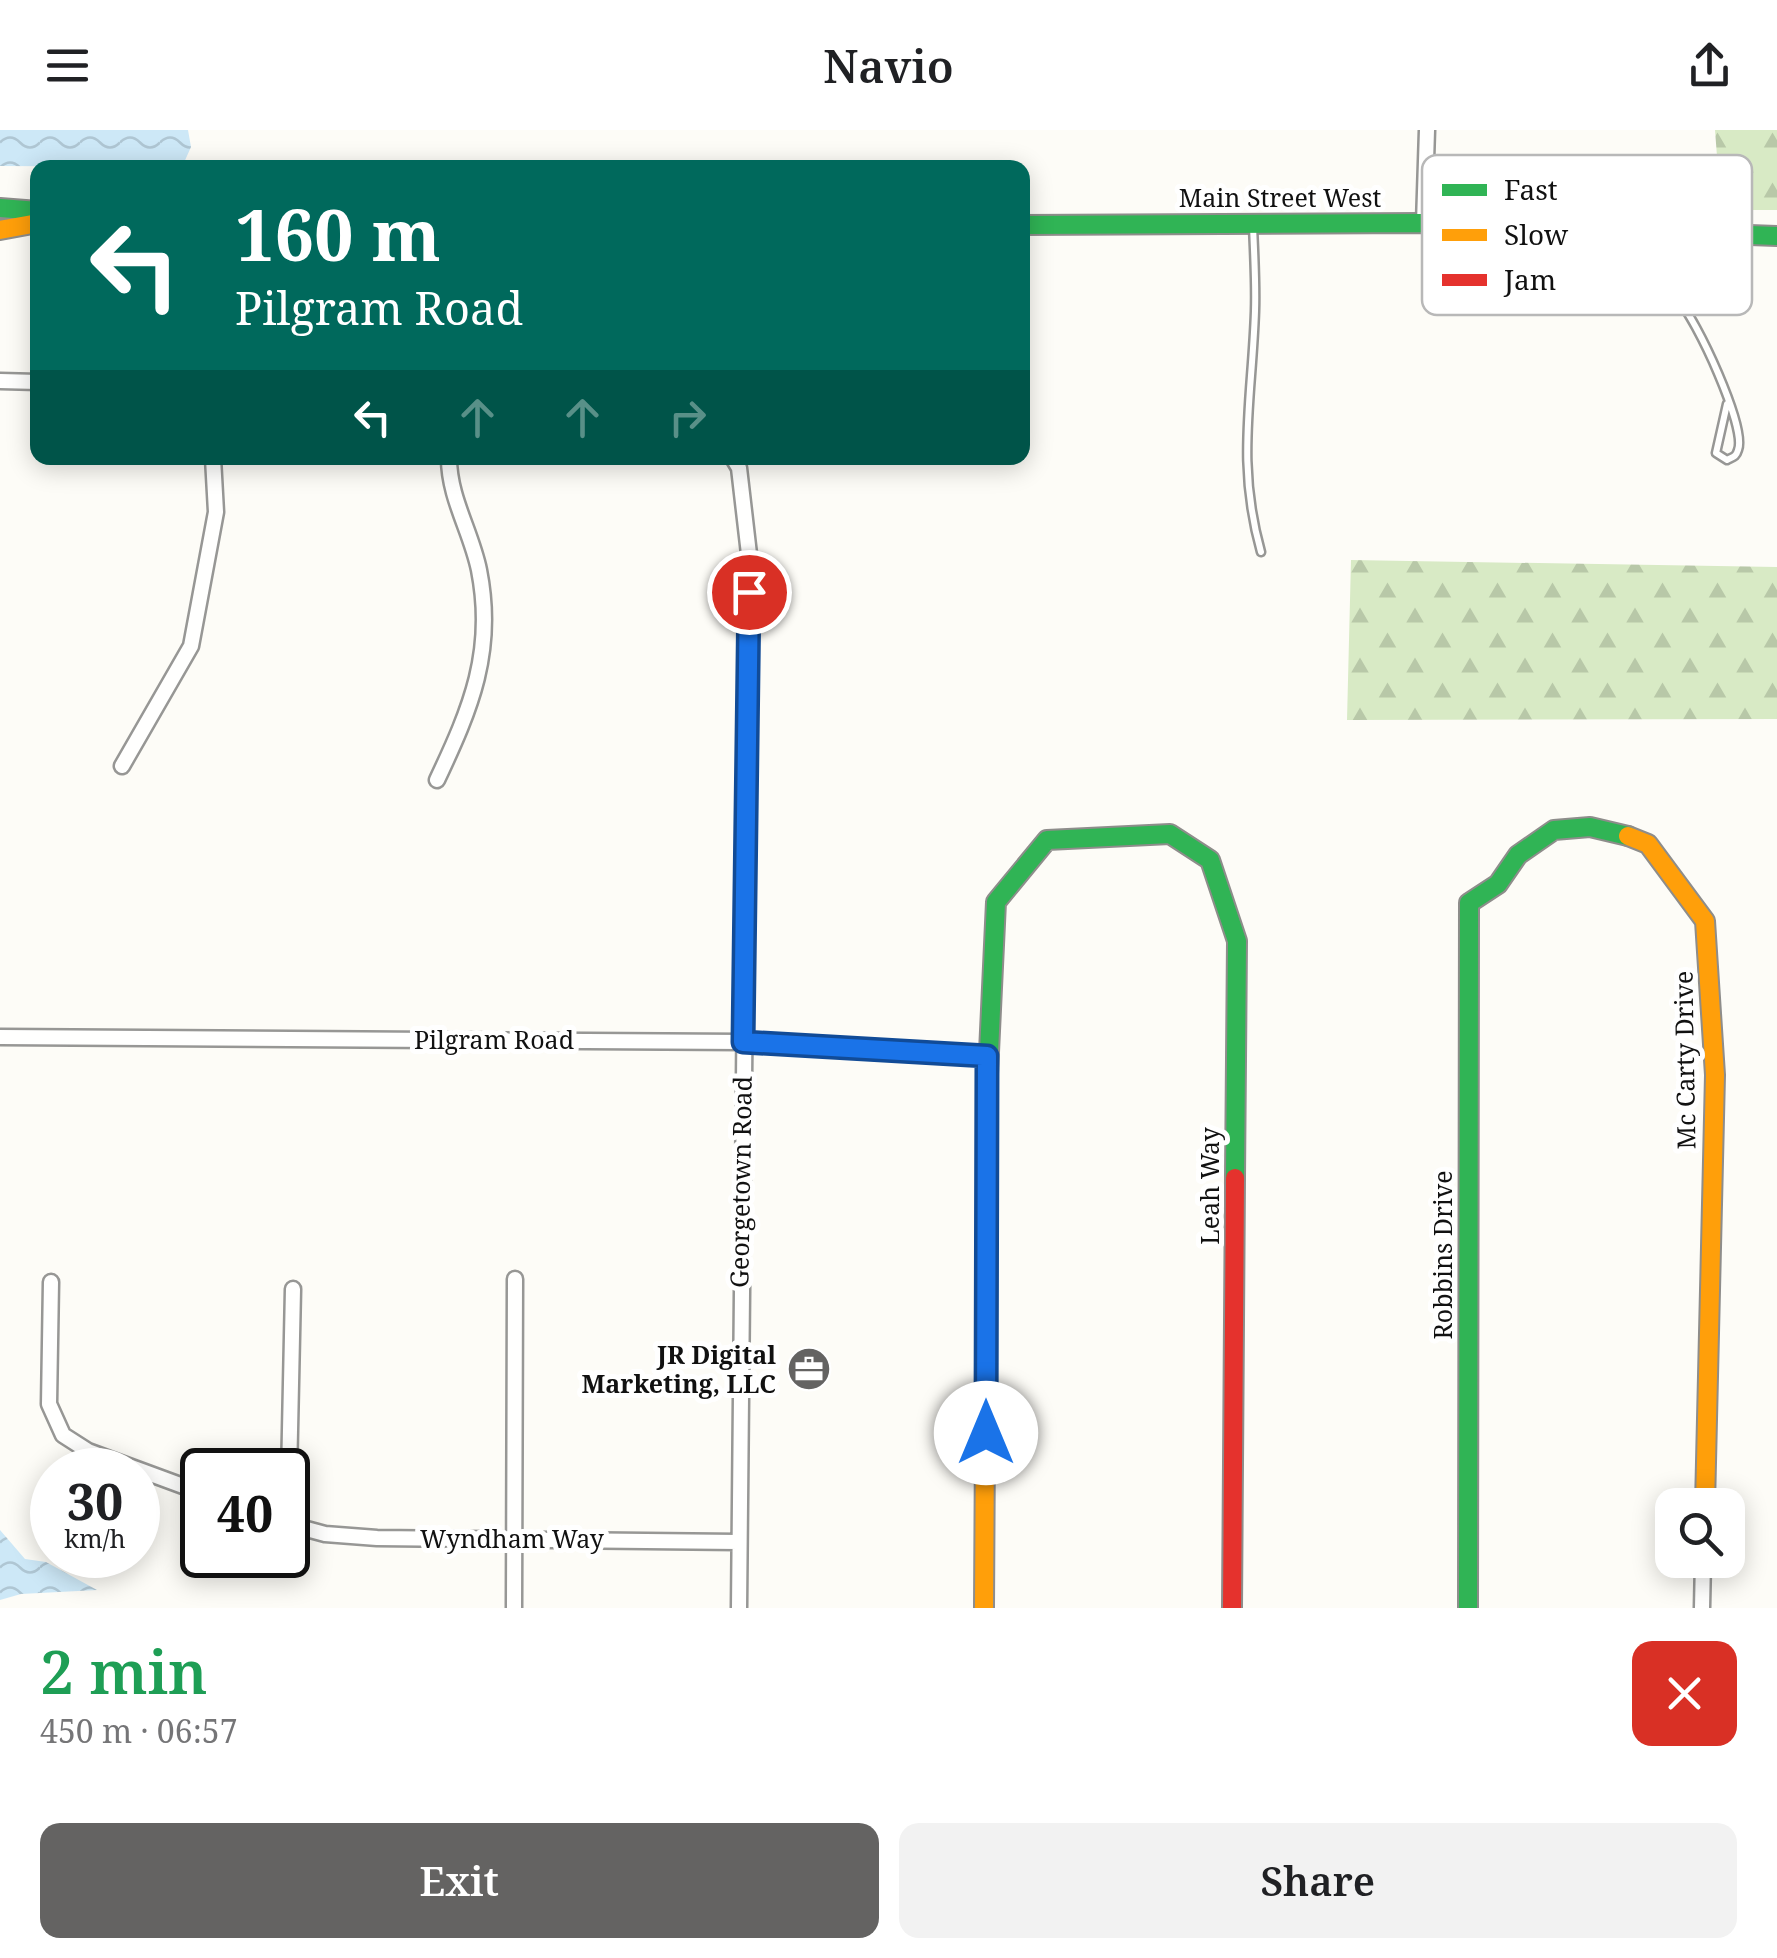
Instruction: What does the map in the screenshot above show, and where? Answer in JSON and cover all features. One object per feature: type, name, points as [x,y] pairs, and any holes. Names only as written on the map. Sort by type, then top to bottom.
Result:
[{"type":"street","points":[[1426,155],[1427,130]]},
{"type":"street","points":[[0,208],[30,210]]},
{"type":"street","name":"Main Street West","points":[[1030,225],[1422,223]]},
{"type":"street","points":[[0,230],[30,224]]},
{"type":"street","name":"Main Street West","points":[[1752,235],[1777,236]]},
{"type":"street","points":[[0,381],[30,382]]},
{"type":"street","points":[[122,766],[191,646],[216,512],[213,465]]},
{"type":"street","points":[[438,780],[470,711],[485,640],[478,569],[449,483],[449,465]]},
{"type":"street","name":"Georgetown Road","points":[[737,465],[749,554],[739,1608]]},
{"type":"street","name":"Mc Carty Drive","points":[[1468,903],[1498,884],[1518,855],[1554,830],[1590,826],[1648,844],[1705,921],[1714,1075],[1705,1488]]},
{"type":"street","name":"Leah Way","points":[[984,1608],[987,1056],[996,902],[1046,840],[1170,834],[1210,860],[1237,941],[1232,1608]]},
{"type":"street","name":"Robbins Drive","points":[[1468,903],[1468,1608]]},
{"type":"street","name":"Pilgram Road","points":[[0,1038],[743,1042],[987,1056]]},
{"type":"street","points":[[514,1608],[515,1279]]},
{"type":"street","points":[[52,1282],[49,1404],[63,1435],[88,1451],[180,1485]]},
{"type":"street","points":[[290,1448],[293,1289]]},
{"type":"street","name":"Wyndham Way","points":[[310,1530],[377,1538],[738,1542]]},
{"type":"street","points":[[1702,1608],[1703,1578]]},
{"type":"lane","points":[[1254,224],[1256,307],[1245,454],[1250,515],[1261,552]]},
{"type":"lane","points":[[1687,315],[1713,358],[1736,421],[1740,446],[1727,460],[1716,453],[1728,404]]},
{"type":"green space","points":[[1715,130],[1777,130],[1777,210],[1752,210],[1752,155],[1717,155]]},
{"type":"green space","points":[[1351,560],[1777,567],[1777,719],[1347,720]]},
{"type":"water","points":[[0,130],[188,130],[191,147],[185,160],[30,160],[30,166],[0,166]]},
{"type":"water","points":[[0,1530],[25,1559],[30,1560],[30,1578],[75,1578],[97,1590],[21,1594],[0,1600]]},
{"type":"traffic: fast","points":[[0,208],[30,210]]},
{"type":"traffic: fast","points":[[1030,225],[1422,223]]},
{"type":"traffic: fast","points":[[1752,235],[1777,236]]},
{"type":"traffic: fast","points":[[1468,1608],[1469,903],[1498,884],[1518,855],[1554,830],[1590,827],[1628,836]]},
{"type":"traffic: fast","points":[[987,1095],[996,902],[1047,840],[1170,834],[1210,860],[1237,941],[1235,1178]]},
{"type":"traffic: slow","points":[[0,230],[30,224]]},
{"type":"traffic: slow","points":[[1628,836],[1648,844],[1705,921],[1715,1075],[1705,1488]]},
{"type":"traffic: slow","points":[[984,1608],[987,1095]]},
{"type":"traffic: jam","points":[[1232,1608],[1235,1178]]},
{"type":"place","name":"JR Digital Marketing, LLC","points":[[809,1369]]},
{"type":"route","points":[[749,592],[743,1042],[987,1056],[986,1433]]}]
